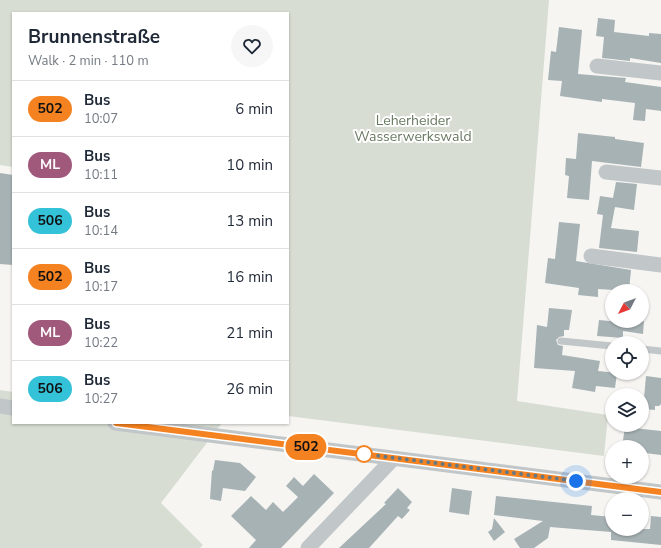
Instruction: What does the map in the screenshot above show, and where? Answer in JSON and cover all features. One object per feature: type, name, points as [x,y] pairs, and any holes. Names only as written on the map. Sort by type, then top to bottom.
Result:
[{"type":"street","points":[[597,66],[661,73]]},
{"type":"street","points":[[606,172],[661,178]]},
{"type":"street","points":[[591,256],[661,265]]},
{"type":"street","points":[[0,406],[12,408]]},
{"type":"street","points":[[123,424],[661,492]]},
{"type":"street","points":[[308,548],[393,458]]},
{"type":"lane","points":[[561,341],[605,345]]},
{"type":"lane","points":[[649,350],[661,351]]},
{"type":"green space","name":"Leherheider Wasserwerkswald","points":[[0,0],[549,0],[517,401],[605,415],[605,432],[606,432],[604,456],[289,416],[289,12],[12,12],[12,167],[0,165]]},
{"type":"green space","points":[[0,390],[12,392],[12,424],[221,424],[161,503],[203,545],[200,548],[0,548]]},
{"type":"building","points":[[598,18],[615,20],[614,32],[649,36],[649,33],[661,34],[661,63],[630,58],[630,61],[602,58],[604,37],[596,36]]},
{"type":"building","points":[[559,27],[582,30],[578,74],[626,78],[625,82],[661,87],[661,111],[646,109],[645,121],[633,120],[635,103],[602,99],[602,102],[560,96],[562,81],[548,80],[551,51],[556,52]]},
{"type":"building","points":[[578,133],[615,137],[615,139],[644,143],[641,167],[592,161],[589,200],[567,198],[569,176],[565,175],[566,158],[576,159]]},
{"type":"building","points":[[0,173],[12,175],[12,265],[0,264]]},
{"type":"building","points":[[616,182],[637,184],[634,210],[615,207],[611,228],[639,231],[637,252],[599,248],[603,215],[597,214],[600,196],[613,198]]},
{"type":"building","points":[[559,222],[580,224],[576,261],[631,270],[630,284],[605,284],[605,289],[598,289],[598,297],[578,295],[579,288],[545,283],[548,258],[555,259]]},
{"type":"building","points":[[549,308],[572,310],[569,330],[564,330],[564,336],[559,337],[556,340],[558,345],[563,346],[562,355],[600,361],[598,371],[605,372],[605,380],[616,380],[615,388],[596,386],[595,392],[572,388],[575,371],[534,368],[537,325],[547,327]]},
{"type":"building","points":[[599,320],[605,321],[605,328],[643,328],[643,334],[623,331],[623,336],[597,336]]},
{"type":"building","points":[[649,376],[661,378],[661,404],[659,406],[655,406],[655,410],[649,410],[649,388],[645,388],[646,380],[649,380]]},
{"type":"building","points":[[649,430],[661,431],[661,455],[649,454],[649,440],[623,440],[624,432],[649,432]]},
{"type":"building","points":[[215,460],[240,463],[256,477],[245,491],[223,488],[221,501],[210,499],[212,470],[213,471]]},
{"type":"building","points":[[314,474],[334,493],[281,548],[249,548],[256,540],[231,516],[251,496],[266,510],[273,502],[283,512],[298,497],[286,486],[294,477],[303,486]]},
{"type":"building","points":[[398,488],[412,502],[407,508],[410,510],[402,519],[398,516],[369,548],[339,548],[386,504],[384,503]]},
{"type":"building","points":[[452,488],[472,491],[469,515],[449,512]]},
{"type":"building","points":[[496,496],[592,506],[591,515],[605,516],[605,532],[550,527],[548,538],[534,548],[520,548],[514,539],[543,521],[494,515]]},
{"type":"building","points":[[651,516],[661,517],[661,545],[611,540],[611,536],[649,536]]},
{"type":"building","points":[[494,518],[505,532],[494,541],[488,532],[492,529]]},
{"type":"bus line","name":"502","points":[[124,424],[661,492]]},
{"type":"route","points":[[364,454],[576,481]]}]
